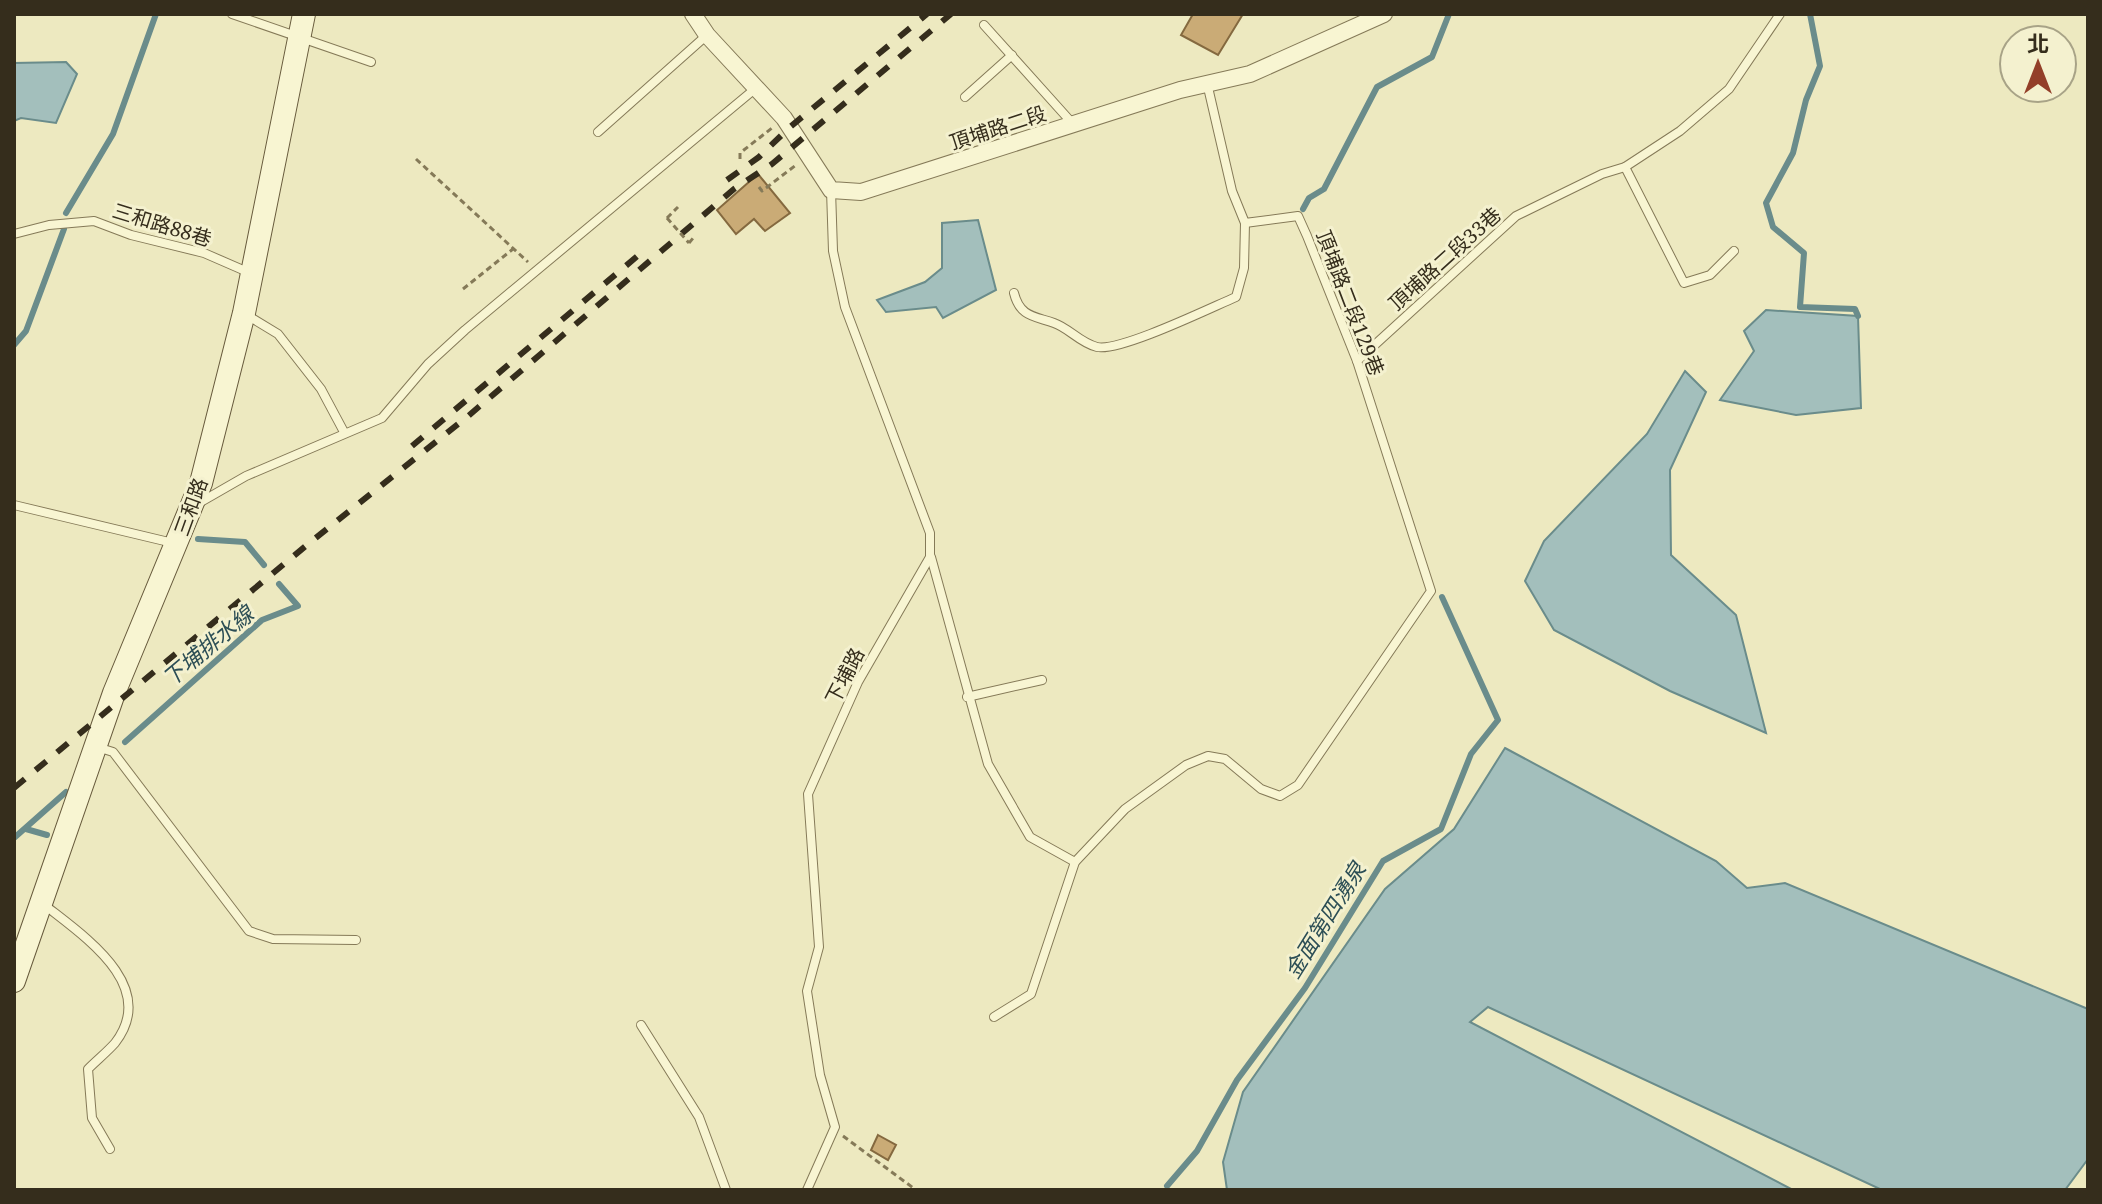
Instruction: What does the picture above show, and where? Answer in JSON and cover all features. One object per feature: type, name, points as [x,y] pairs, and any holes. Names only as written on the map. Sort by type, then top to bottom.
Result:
[{"type":"main road","name":"三和路","points":[[14,981],[114,693],[194,506],[244,313],[302,25]]},
{"type":"street","points":[[693,14],[707,35],[784,118],[831,190]]},
{"type":"street","name":"頂埔路二段","points":[[831,190],[861,192],[1207,83],[1250,74],[1384,14]]},
{"type":"lane","points":[[232,14],[302,25],[371,62]]},
{"type":"lane","points":[[1353,14],[1369,23]]},
{"type":"lane","name":"頂埔路二段33巷","points":[[1357,361],[1516,216],[1602,174],[1625,167],[1680,131],[1729,89],[1780,14]]},
{"type":"lane","points":[[984,25],[1073,124]]},
{"type":"lane","points":[[598,132],[707,35]]},
{"type":"lane","points":[[965,97],[1012,55]]},
{"type":"lane","points":[[1014,293],[1017,304],[1029,317],[1058,324],[1071,335],[1100,348],[1129,342],[1236,297],[1244,268],[1245,223],[1232,191],[1207,83]]},
{"type":"lane","points":[[194,506],[246,476],[382,418],[428,364],[757,87]]},
{"type":"lane","points":[[1625,167],[1684,283],[1710,275],[1734,251]]},
{"type":"lane","points":[[831,190],[833,251],[845,307],[930,533],[930,557],[988,764],[1030,837],[1075,862],[1031,994],[994,1017]]},
{"type":"lane","name":"頂埔路二段129巷","points":[[1075,862],[1125,809],[1186,765],[1208,756],[1225,759],[1261,789],[1280,796],[1298,785],[1431,591],[1357,361],[1298,216],[1245,223]]},
{"type":"lane","name":"三和路88巷","points":[[14,234],[49,225],[94,221],[131,235],[204,253],[251,273]]},
{"type":"lane","points":[[244,313],[278,334],[321,389],[344,432]]},
{"type":"lane","points":[[14,505],[178,544]]},
{"type":"lane","name":"下埔路","points":[[835,1127],[820,1075],[807,991],[819,947],[808,831],[808,794],[858,682],[930,557]]},
{"type":"lane","points":[[967,697],[1042,680]]},
{"type":"lane","points":[[96,747],[113,752],[249,931],[273,939],[356,940]]},
{"type":"lane","points":[[42,902],[103,953],[126,986],[129,1011],[116,1042],[88,1069],[92,1118],[110,1149]]},
{"type":"lane","points":[[641,1025],[699,1117],[726,1190]]},
{"type":"lane","points":[[807,1190],[835,1127]]},
{"type":"path","points":[[740,159],[740,153],[784,118]]},
{"type":"path","points":[[759,187],[762,191],[809,155]]},
{"type":"path","points":[[416,159],[536,270]]},
{"type":"path","points":[[678,207],[667,218],[689,243],[694,237]]},
{"type":"path","points":[[463,289],[513,249]]},
{"type":"path","points":[[835,1127],[852,1144],[916,1190]]},
{"type":"water","points":[[66,62],[77,74],[56,123],[21,118],[14,121],[14,63]]},
{"type":"water","points":[[978,220],[996,290],[943,318],[936,307],[886,312],[877,300],[925,282],[942,268],[942,223]]},
{"type":"water","points":[[1766,310],[1858,316],[1861,408],[1796,415],[1720,400],[1754,351],[1744,331]]},
{"type":"water","points":[[1685,371],[1706,392],[1670,470],[1671,555],[1736,615],[1766,733],[1670,691],[1554,630],[1525,581],[1544,541],[1647,434]]},
{"type":"water","points":[[1505,748],[1716,861],[1747,888],[1785,883],[2088,1009],[2088,1159],[2065,1190],[1882,1190],[1488,1007],[1470,1022],[1793,1190],[1227,1190],[1223,1162],[1243,1092],[1385,889],[1454,829]]},
{"type":"building","points":[[1193,14],[1243,14],[1218,55],[1181,35]]},
{"type":"building","points":[[758,174],[790,213],[765,231],[754,219],[736,234],[717,210]]},
{"type":"building","points":[[878,1135],[896,1145],[888,1160],[871,1150]]},
{"type":"waterway","points":[[66,213],[113,134],[156,14]]},
{"type":"waterway","name":"金面第四湧泉","points":[[1303,209],[1309,198],[1324,189],[1377,87],[1432,57],[1449,14]]},
{"type":"waterway","points":[[1810,14],[1820,66],[1806,100],[1793,153],[1766,203],[1773,227],[1804,253],[1800,307],[1855,309],[1858,316]]},
{"type":"waterway","points":[[14,345],[26,331],[64,229]]},
{"type":"waterway","name":"下埔排水線","points":[[198,539],[245,542],[264,565]]},
{"type":"waterway","name":"下埔排水線","points":[[125,742],[262,620],[298,606],[279,584]]},
{"type":"waterway","name":"金面第四湧泉","points":[[1167,1186],[1197,1151],[1237,1080],[1305,988],[1383,861],[1441,829],[1471,754],[1498,720],[1442,597]]},
{"type":"waterway","name":"下埔排水線","points":[[14,838],[66,792]]},
{"type":"waterway","points":[[26,829],[47,835]]},
{"type":"railway","points":[[727,180],[759,157],[790,127],[927,14]]},
{"type":"railway","points":[[14,788],[313,540],[467,417],[734,189],[772,164],[951,14]]},
{"type":"railway","points":[[412,446],[647,248]]}]
